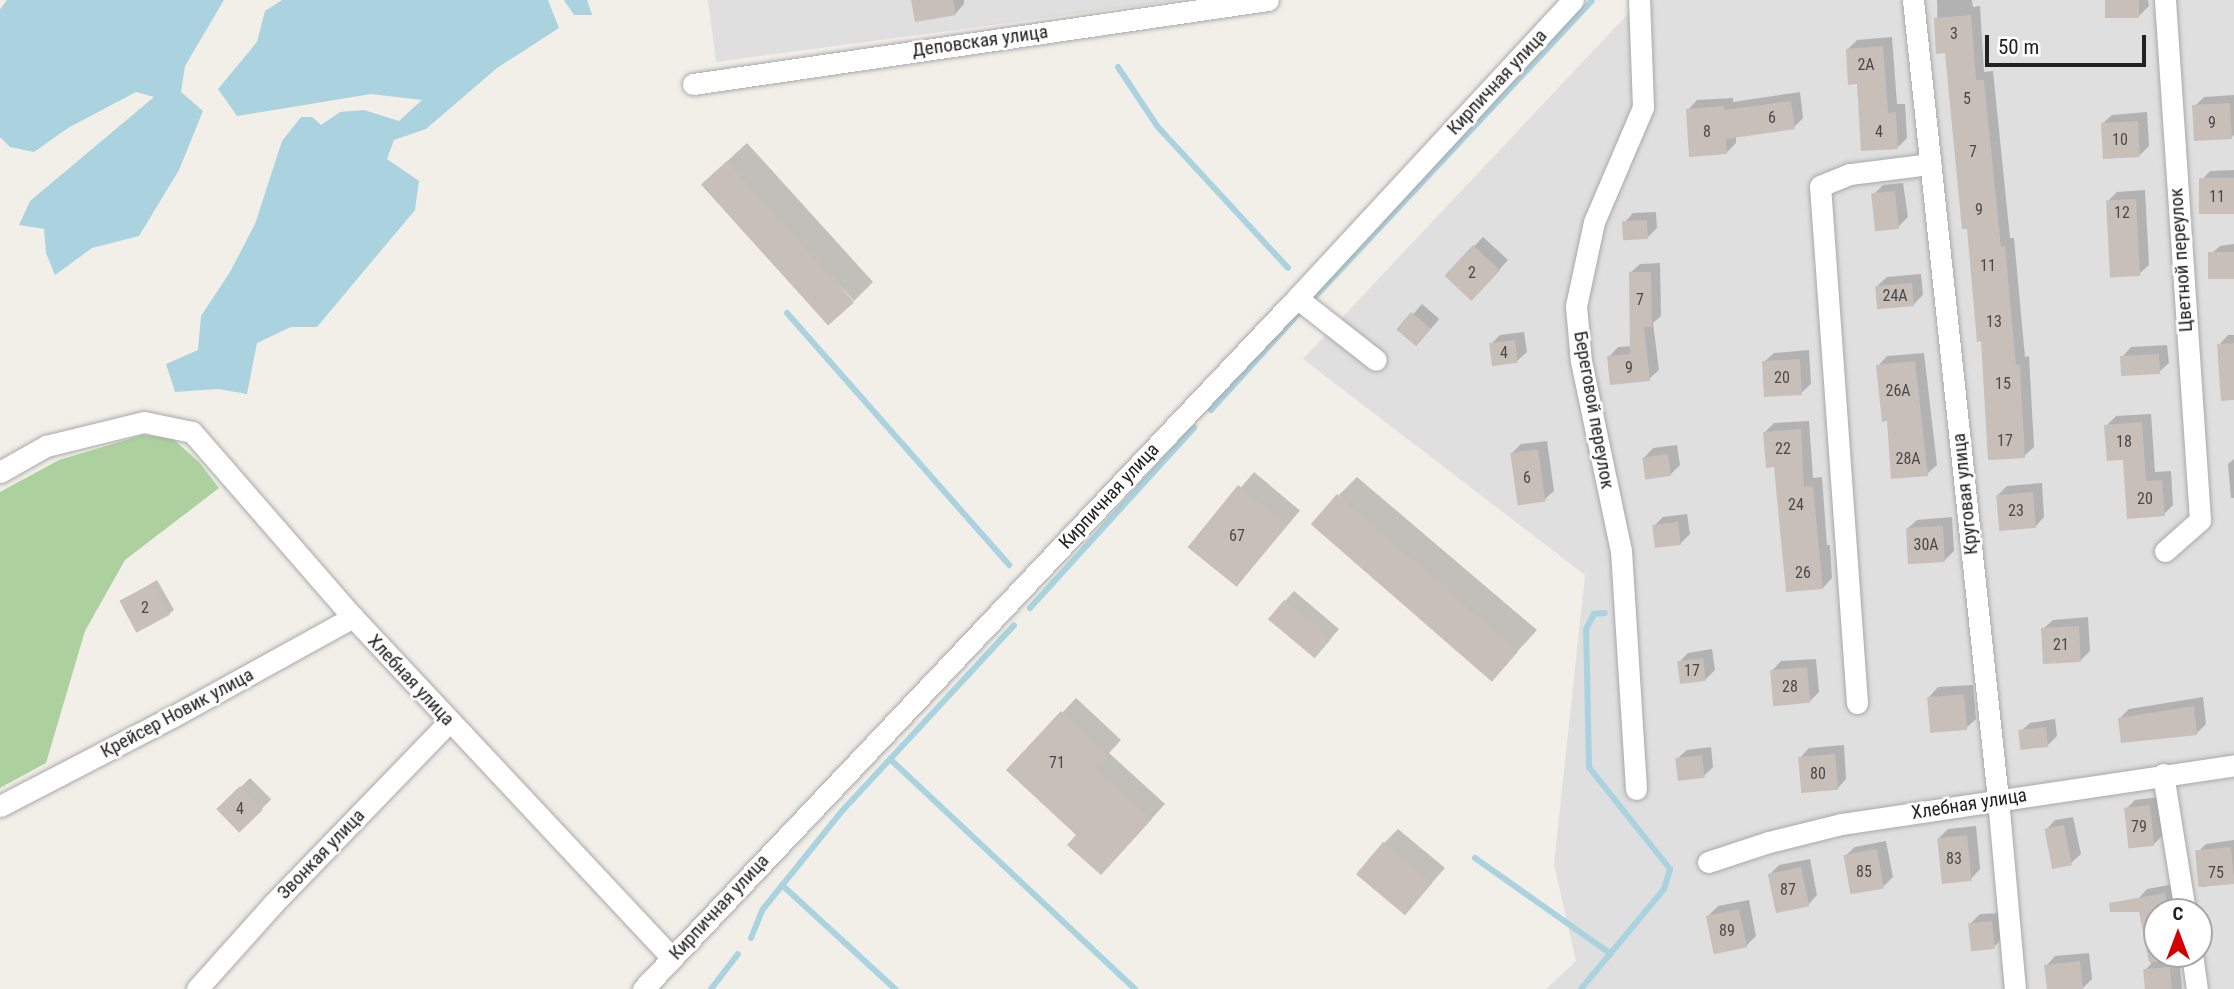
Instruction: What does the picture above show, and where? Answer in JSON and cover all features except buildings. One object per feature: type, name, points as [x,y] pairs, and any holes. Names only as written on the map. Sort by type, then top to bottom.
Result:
[{"type":"street","name":"Деповская улица","points":[[693,84],[1171,6],[1268,0]]},
{"type":"street","name":"Кирпичная улица","points":[[643,989],[1297,298],[1573,0]]},
{"type":"street","name":"Береговой переулок","points":[[1636,789],[1621,551],[1581,362],[1576,306],[1594,222],[1643,107],[1639,0]]},
{"type":"street","name":"Круговая улица","points":[[1913,0],[1998,799],[2015,989]]},
{"type":"street","name":"Цветной переулок","points":[[2165,0],[2200,520],[2165,551]]},
{"type":"street","points":[[1857,703],[1820,186],[1850,174],[1930,164]]},
{"type":"street","points":[[1297,298],[1376,360]]},
{"type":"street","name":"Хлебная улица","points":[[0,472],[46,446],[144,422],[192,432],[353,617],[671,957]]},
{"type":"street","name":"Крейсер Новик улица","points":[[0,806],[172,717],[353,617]]},
{"type":"street","name":"Звонкая улица","points":[[197,989],[273,904],[449,722]]},
{"type":"street","name":"Хлебная улица","points":[[1708,862],[1769,842],[1841,824],[2234,765]]},
{"type":"street","points":[[2163,774],[2183,898]]},
{"type":"street","points":[[2194,968],[2197,989]]},
{"type":"shaded area","points":[[708,0],[1181,0],[716,62]]},
{"type":"shaded area","points":[[1641,0],[2234,0],[2234,989],[1546,989],[1576,961],[1554,864],[1585,575],[1303,359]]},
{"type":"green space","points":[[143,435],[173,439],[199,462],[219,488],[125,560],[85,631],[46,763],[0,788],[0,492],[59,460]]},
{"type":"water","points":[[7,0],[224,0],[185,66],[181,92],[203,111],[179,170],[139,236],[92,248],[55,275],[46,253],[44,229],[19,225],[30,201],[154,97],[136,92],[68,128],[34,152],[10,147],[0,137],[0,9]]},
{"type":"water","points":[[282,0],[548,0],[559,28],[497,68],[426,129],[394,140],[387,159],[419,181],[415,210],[317,327],[291,327],[257,343],[247,394],[218,389],[175,392],[166,364],[198,350],[201,316],[230,272],[255,224],[282,141],[301,117],[312,117],[321,125],[340,112],[364,110],[399,121],[422,100],[371,94],[237,116],[218,89],[257,42],[265,11]]},
{"type":"water","points":[[564,0],[587,0],[592,15],[574,15]]},
{"type":"waterway","points":[[1310,302],[1592,1]]},
{"type":"waterway","points":[[1118,67],[1157,126],[1288,268]]},
{"type":"waterway","points":[[1211,410],[1300,312]]},
{"type":"waterway","points":[[787,313],[1009,565]]},
{"type":"waterway","points":[[1030,608],[1194,428]]},
{"type":"waterway","points":[[1581,989],[1664,889],[1670,869],[1589,767],[1586,629],[1594,614],[1605,613]]},
{"type":"waterway","points":[[751,938],[763,909],[842,811],[1014,625]]},
{"type":"waterway","points":[[890,759],[1135,989]]},
{"type":"waterway","points":[[1475,858],[1611,954]]},
{"type":"waterway","points":[[782,885],[895,989]]},
{"type":"waterway","points":[[711,989],[738,954]]}]
